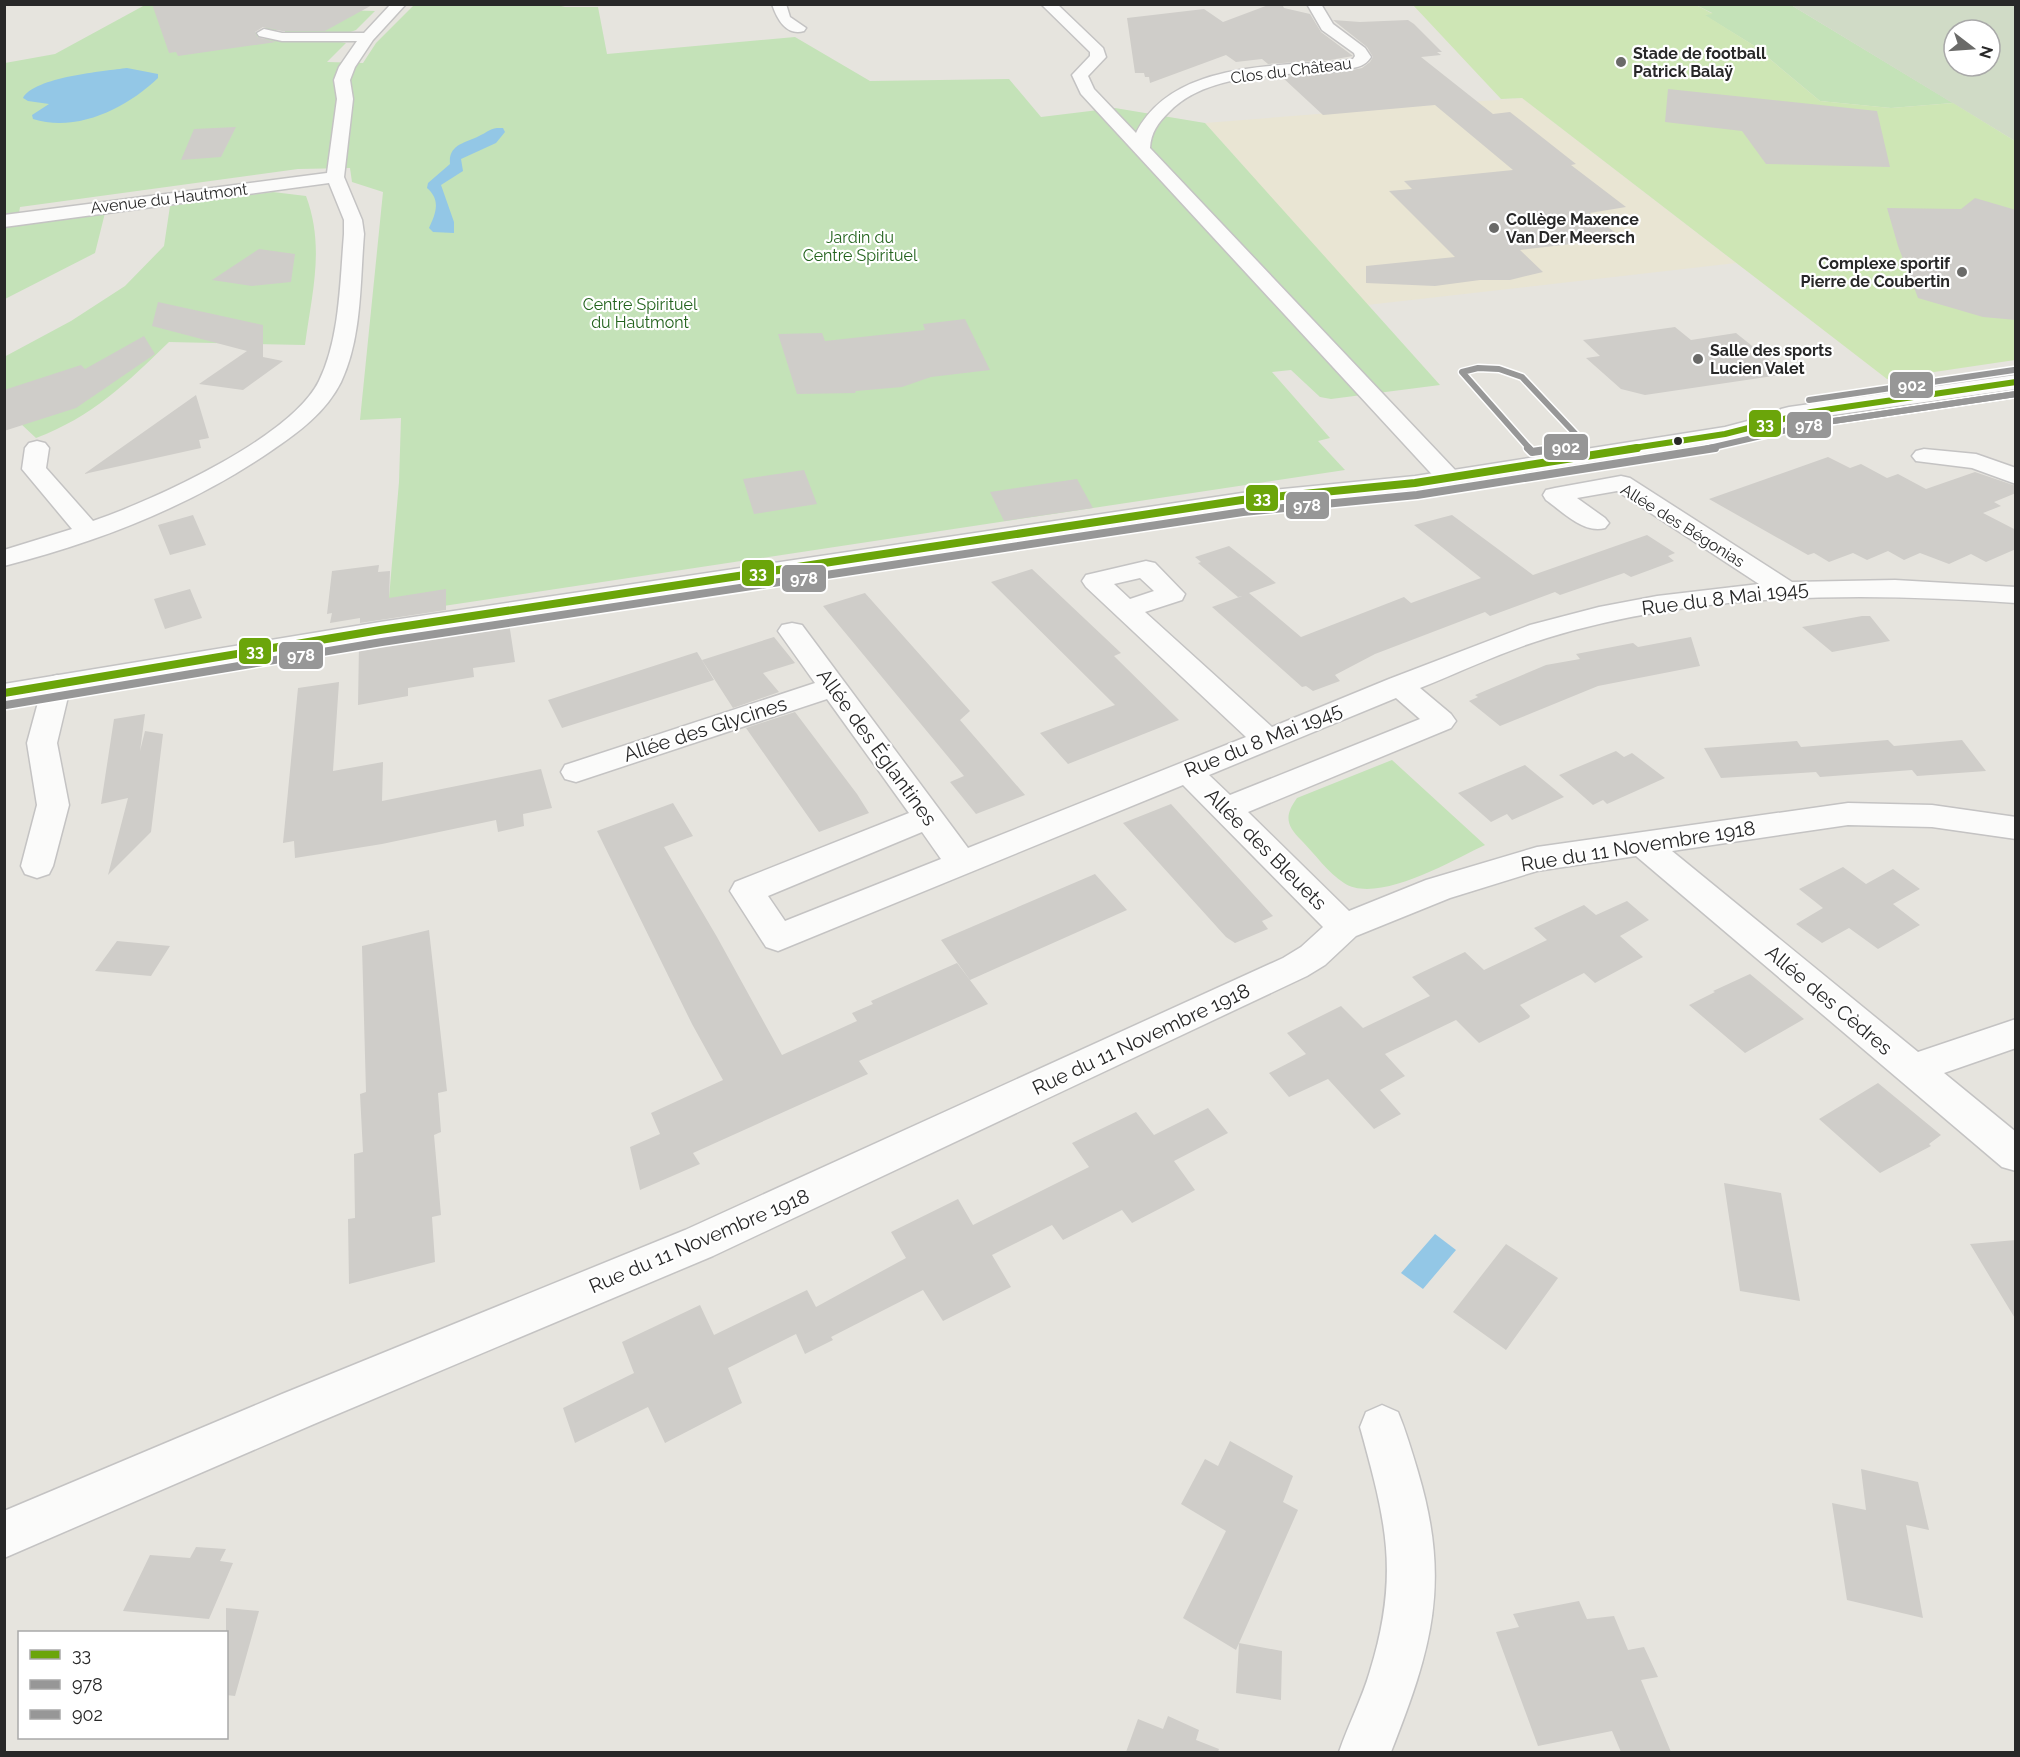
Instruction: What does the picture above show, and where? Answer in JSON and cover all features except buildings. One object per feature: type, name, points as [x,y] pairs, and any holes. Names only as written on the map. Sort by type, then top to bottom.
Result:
[{"type":"street","points":[[4,558],[89,532],[173,497],[232,466],[298,420],[326,390],[338,358],[354,234],[353,220],[334,177],[345,99],[342,80],[347,67],[368,37],[399,4]]},
{"type":"street","points":[[779,4],[784,19],[799,28]]},
{"type":"street","points":[[1048,4],[1070,22],[1098,51],[1096,60],[1081,72],[1081,80],[1088,91],[1443,472]]},
{"type":"street","name":"Clos du Château","points":[[1141,148],[1144,132],[1162,108],[1181,93],[1198,86],[1240,75],[1343,66],[1359,62],[1363,57],[1360,51],[1327,27],[1314,4]]},
{"type":"street","points":[[264,33],[282,37],[368,37]]},
{"type":"street","name":"Avenue du Hautmont","points":[[4,220],[334,177]]},
{"type":"street","points":[[4,693],[380,630],[1242,500],[1725,434],[1811,412],[2016,382]]},
{"type":"street","points":[[37,448],[34,469],[89,532]]},
{"type":"street","points":[[1924,456],[1976,461],[2016,477]]},
{"type":"street","name":"Allée des Bégonias","points":[[1596,523],[1555,495],[1621,483],[1783,588]]},
{"type":"street","name":"Rue du 8 Mai 1945","points":[[928,817],[747,891],[778,938],[1399,685],[1538,632],[1583,620],[1677,601],[1783,588],[1923,588],[2016,595]]},
{"type":"street","points":[[1127,609],[1266,738]]},
{"type":"street","name":"Allée des Églantines","points":[[792,631],[962,863]]},
{"type":"street","points":[[37,866],[52,805],[42,743],[57,684]]},
{"type":"street","points":[[1226,809],[1441,720],[1399,685]]},
{"type":"street","name":"Allée des Glycines","points":[[576,772],[834,687]]},
{"type":"street","name":"Allée des Bleuets","points":[[1187,771],[1344,927]]},
{"type":"street","name":"Rue du 11 Novembre 1918","points":[[4,1535],[298,1408],[663,1259],[793,1201],[1295,967],[1313,956],[1344,927],[1438,889],[1537,859],[1848,814],[1890,812],[1929,814],[2016,828]]},
{"type":"street","name":"Allée des Cèdres","points":[[1643,844],[2016,1155]]},
{"type":"street","points":[[1912,1069],[2016,1033]]},
{"type":"street","points":[[1365,1752],[1385,1704],[1408,1628],[1412,1594],[1410,1533],[1382,1427]]},
{"type":"shaded area","name":"Collège Maxence Van Der Meersch","points":[[1522,98],[1736,263],[1367,305],[1205,123]]},
{"type":"green space","name":"Centre Spirituel du Hautmont","points":[[553,4],[565,7],[598,7],[607,54],[795,37],[870,81],[1009,79],[1041,117],[1115,108],[1205,123],[1440,385],[1331,399],[1320,397],[1291,370],[1272,372],[1330,438],[1318,441],[1345,470],[390,614],[389,598],[399,482],[401,418],[360,420],[383,192],[352,182],[350,168],[298,169],[20,207],[19,213],[5,216],[5,63],[55,54],[145,5],[375,11],[356,30],[342,35],[285,34],[285,30],[269,30],[244,12],[259,39],[330,40],[346,43],[327,62],[363,63],[376,43],[414,5]]},
{"type":"green space","points":[[1413,5],[1696,5],[1713,14],[1705,15],[1753,45],[1820,101],[1891,108],[1953,103],[2015,141],[2015,360],[1887,379],[1522,98],[1501,99]]},
{"type":"green space","points":[[1696,5],[1791,5],[1953,103],[1891,108],[1820,101],[1753,45],[1704,15],[1712,13]]},
{"type":"green space","points":[[1791,5],[2015,5],[2015,141]]},
{"type":"green space","points":[[273,192],[306,196],[312,215],[316,252],[305,345],[169,342],[108,398],[56,430],[36,438],[5,409],[4,357],[71,321],[125,286],[164,246],[170,206]]},
{"type":"green space","points":[[106,209],[95,253],[5,299],[4,223]]},
{"type":"green space","points":[[1392,760],[1485,845],[1395,885],[1358,888],[1338,879],[1297,835],[1290,825],[1290,810],[1297,798]]},
{"type":"water","points":[[127,68],[158,74],[158,78],[132,99],[100,115],[84,120],[67,123],[33,119],[32,115],[49,104],[23,98],[30,91],[55,80]]},
{"type":"water","points":[[497,128],[503,128],[505,132],[496,143],[461,159],[463,171],[441,185],[454,222],[454,233],[433,232],[429,228],[436,202],[427,188],[428,183],[450,164],[450,157],[455,148]]},
{"type":"water","points":[[1435,1234],[1456,1250],[1423,1289],[1401,1273]]},
{"type":"transit line","name":"902","points":[[1478,368],[1499,369],[1522,377],[1585,444],[1532,452],[1462,372],[1478,368]]},
{"type":"transit line","name":"902","points":[[1809,400],[2014,370]]},
{"type":"transit line","name":"33","points":[[4,693],[380,630],[1242,500],[1415,483],[1725,434],[1811,412],[2016,382]]},
{"type":"transit line","name":"978","points":[[6,705],[382,642],[1243,512],[1417,495],[1727,446],[1813,424],[2016,394]]},
{"type":"transit line","name":"902","points":[[1813,424],[2016,394]]},
{"type":"place","name":"Stade de football Patrick Balaÿ","points":[[1621,62]]},
{"type":"place","name":"Collège Maxence Van Der Meersch","points":[[1494,228]]},
{"type":"place","name":"Complexe sportif Pierre de Coubertin","points":[[1962,272]]},
{"type":"place","name":"Salle des sports Lucien Valet","points":[[1698,359]]},
{"type":"park label","name":"Jardin du Centre Spirituel","points":[[860,246]]}]
